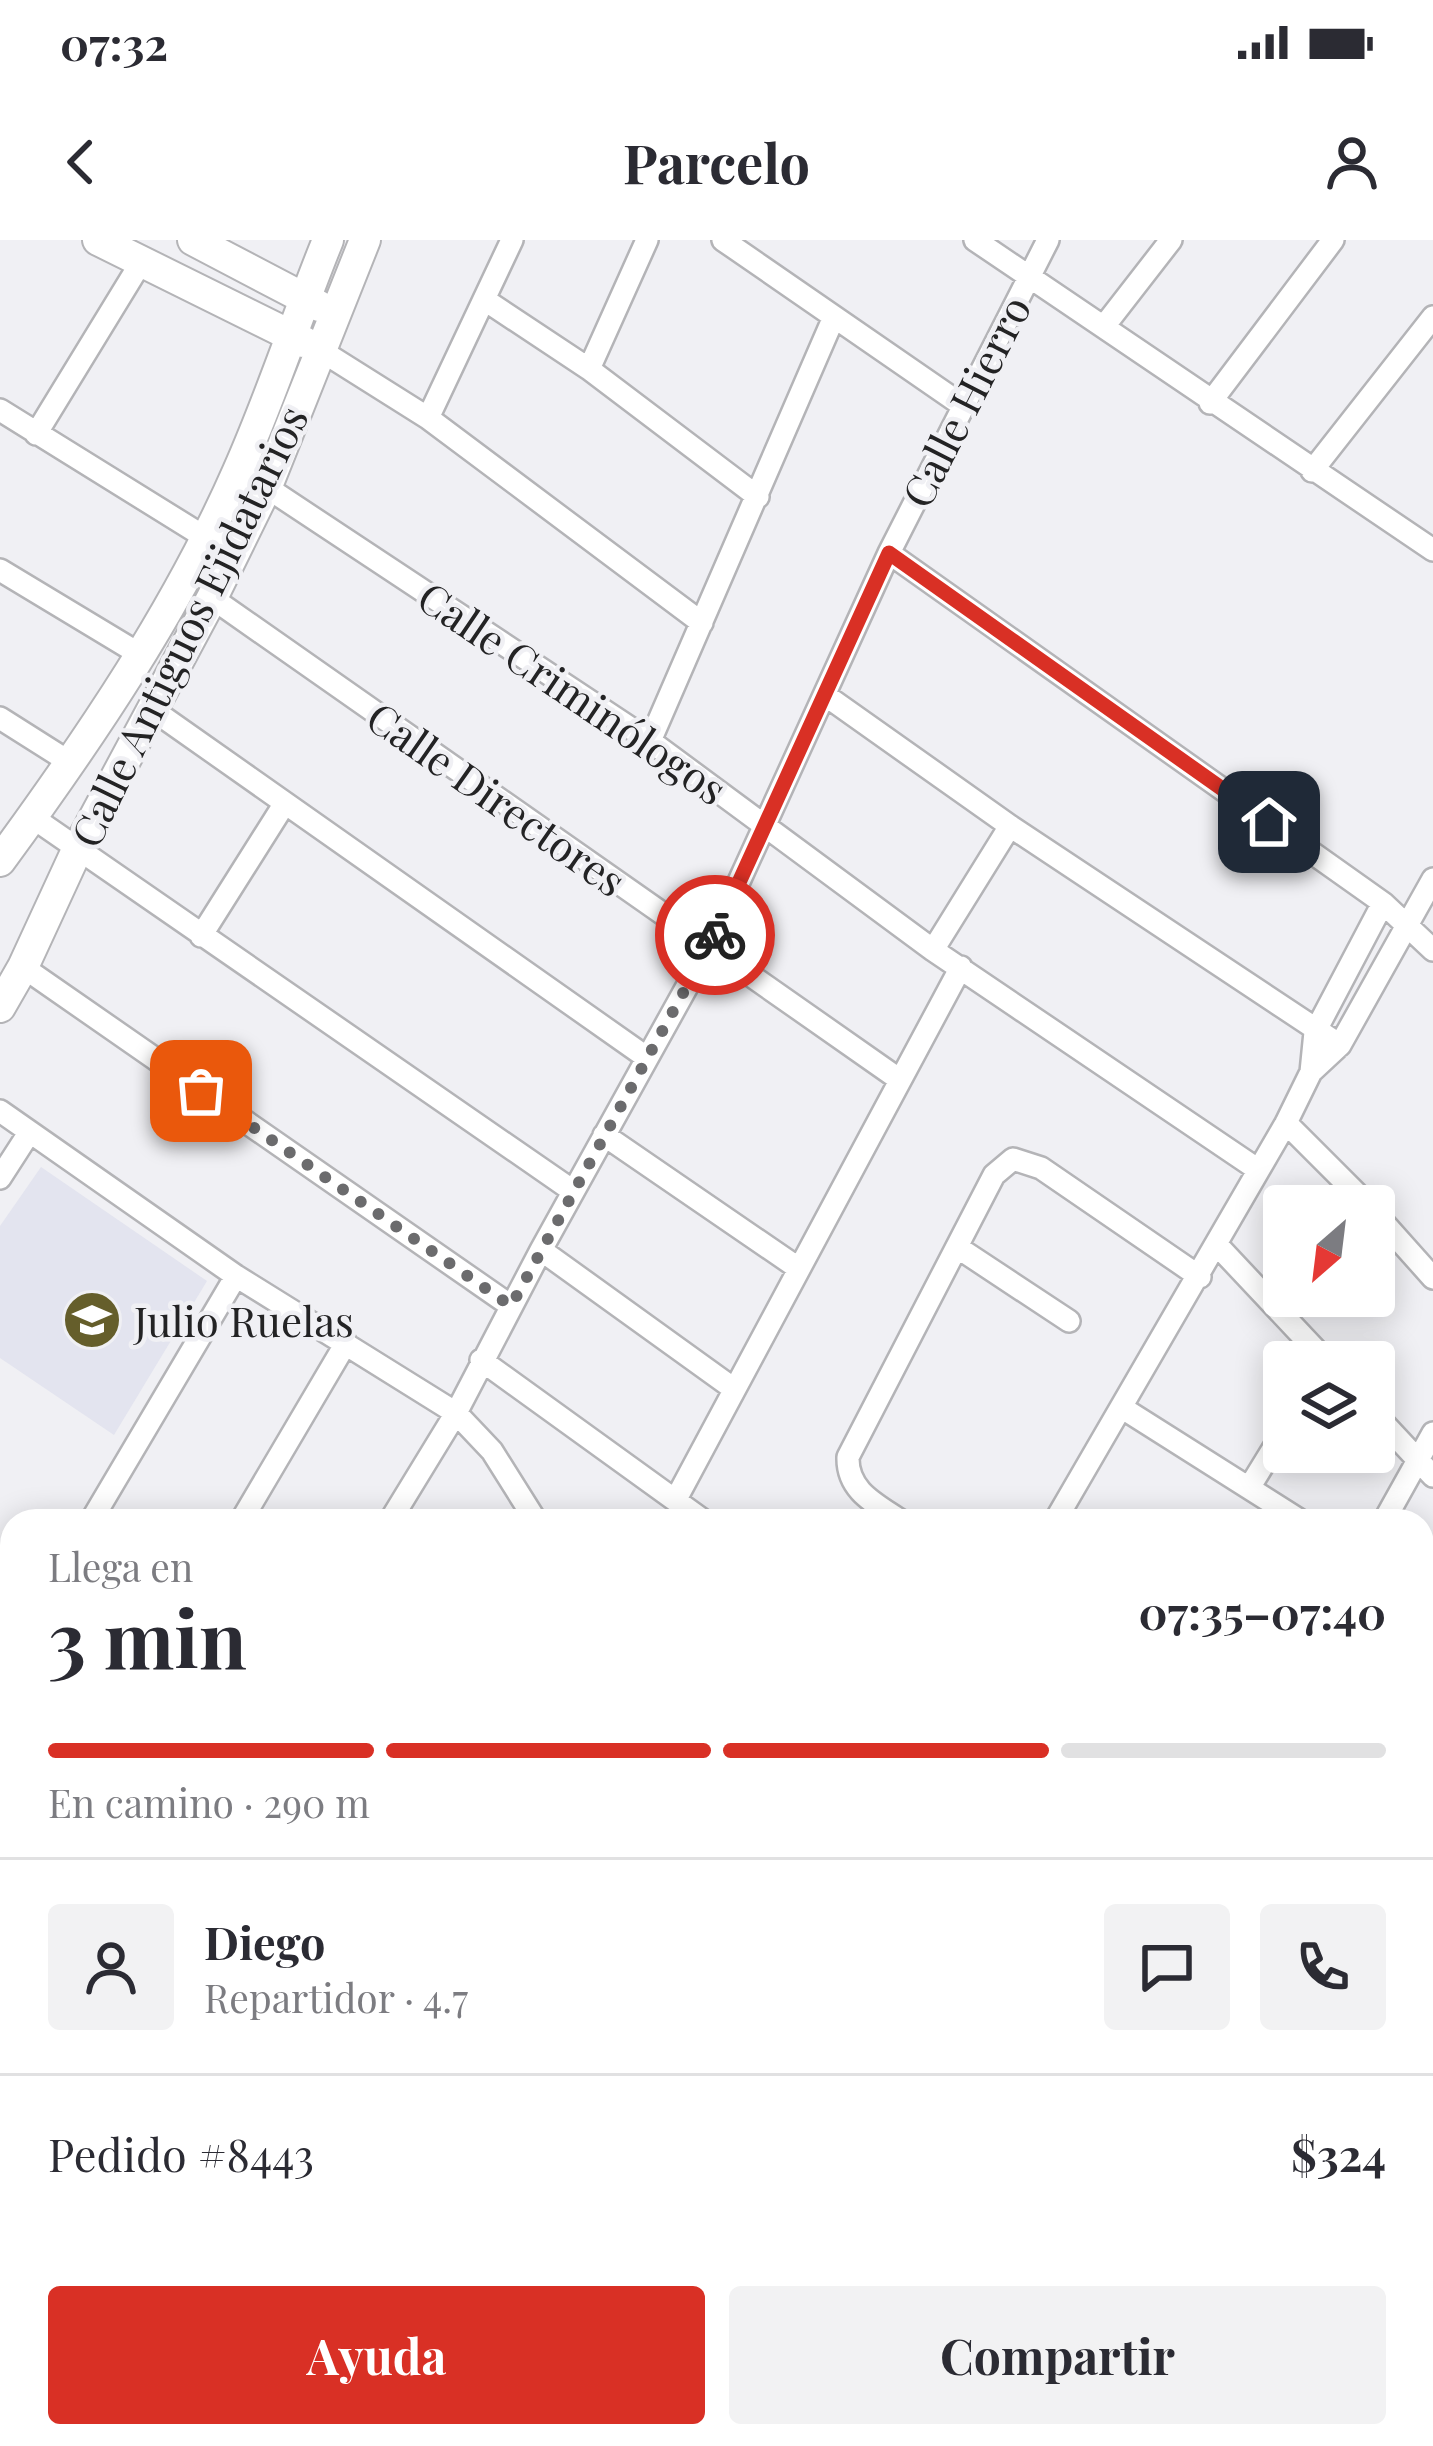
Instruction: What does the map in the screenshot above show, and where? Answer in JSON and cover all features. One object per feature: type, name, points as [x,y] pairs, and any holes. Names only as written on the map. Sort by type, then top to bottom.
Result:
[{"type":"street","points":[[98,240],[320,350],[428,418],[702,623]]},
{"type":"street","points":[[193,240],[335,313]]},
{"type":"street","name":"Calle Antiguos Ejidatarios","points":[[0,860],[141,655],[205,538],[239,469],[328,240]]},
{"type":"street","name":"Calle Antiguos Ejidatarios","points":[[0,1007],[23,968],[76,850],[267,486],[365,240]]},
{"type":"street","points":[[428,418],[512,240]]},
{"type":"street","points":[[589,369],[647,240]]},
{"type":"street","points":[[722,240],[962,405]]},
{"type":"street","points":[[975,240],[1312,471],[1429,540]]},
{"type":"street","name":"Calle Hierro","points":[[397,1509],[456,1413],[710,945],[889,553],[1048,240]]},
{"type":"street","points":[[1105,325],[1171,240]]},
{"type":"street","points":[[1210,403],[1333,240]]},
{"type":"street","points":[[36,434],[140,264]]},
{"type":"street","points":[[485,300],[589,369],[758,496]]},
{"type":"street","points":[[1312,471],[1433,316]]},
{"type":"street","points":[[650,741],[834,317]]},
{"type":"street","points":[[0,410],[232,554]]},
{"type":"street","name":"Calle Criminólogos","points":[[239,469],[650,741],[933,950],[1256,1169]]},
{"type":"street","points":[[889,553],[1383,903],[1433,950]]},
{"type":"street","points":[[0,569],[141,655]]},
{"type":"street","name":"Calle Directores","points":[[212,598],[900,1081]]},
{"type":"street","points":[[825,695],[1010,826],[1340,1045]]},
{"type":"street","points":[[153,710],[646,1057]]},
{"type":"street","points":[[0,718],[71,763]]},
{"type":"street","points":[[201,936],[285,802]]},
{"type":"street","points":[[32,817],[573,1191]]},
{"type":"street","points":[[933,950],[1010,826]]},
{"type":"street","points":[[1311,1072],[1340,1045],[1433,879]]},
{"type":"street","points":[[1062,1509],[1286,1124],[1311,1072],[1315,1032],[1383,903]]},
{"type":"street","points":[[676,1499],[961,967]]},
{"type":"street","points":[[23,968],[511,1306]]},
{"type":"street","points":[[0,1112],[236,1276],[456,1413],[492,1451],[528,1509]]},
{"type":"street","points":[[1286,1124],[1347,1185]]},
{"type":"street","points":[[0,1178],[29,1133]]},
{"type":"street","points":[[604,1135],[798,1268]]},
{"type":"street","points":[[884,1509],[856,1489],[848,1472],[848,1457],[994,1175],[1013,1159],[1041,1168],[1200,1276]]},
{"type":"street","points":[[1395,1236],[1433,1278]]},
{"type":"street","points":[[1217,1245],[1307,1341]]},
{"type":"street","points":[[957,1247],[1070,1321]]},
{"type":"street","points":[[541,1250],[734,1389]]},
{"type":"street","points":[[99,1509],[236,1276]]},
{"type":"street","points":[[248,1509],[346,1343]]},
{"type":"street","points":[[481,1360],[689,1509]]},
{"type":"street","points":[[1124,1408],[1282,1509]]},
{"type":"street","points":[[1390,1509],[1433,1433]]},
{"type":"street","points":[[1395,1435],[1433,1476]]},
{"type":"street","points":[[1249,1488],[1263,1465]]},
{"type":"shaded area","name":"Julio Ruelas","points":[[41,1167],[207,1281],[114,1435],[0,1358],[0,1226]]},
{"type":"way so far","points":[[201,1091],[511,1306],[715,935]]},
{"type":"place","name":"Julio Ruelas","points":[[92,1320]]},
{"type":"route","points":[[715,935],[889,553],[1269,822]]}]
